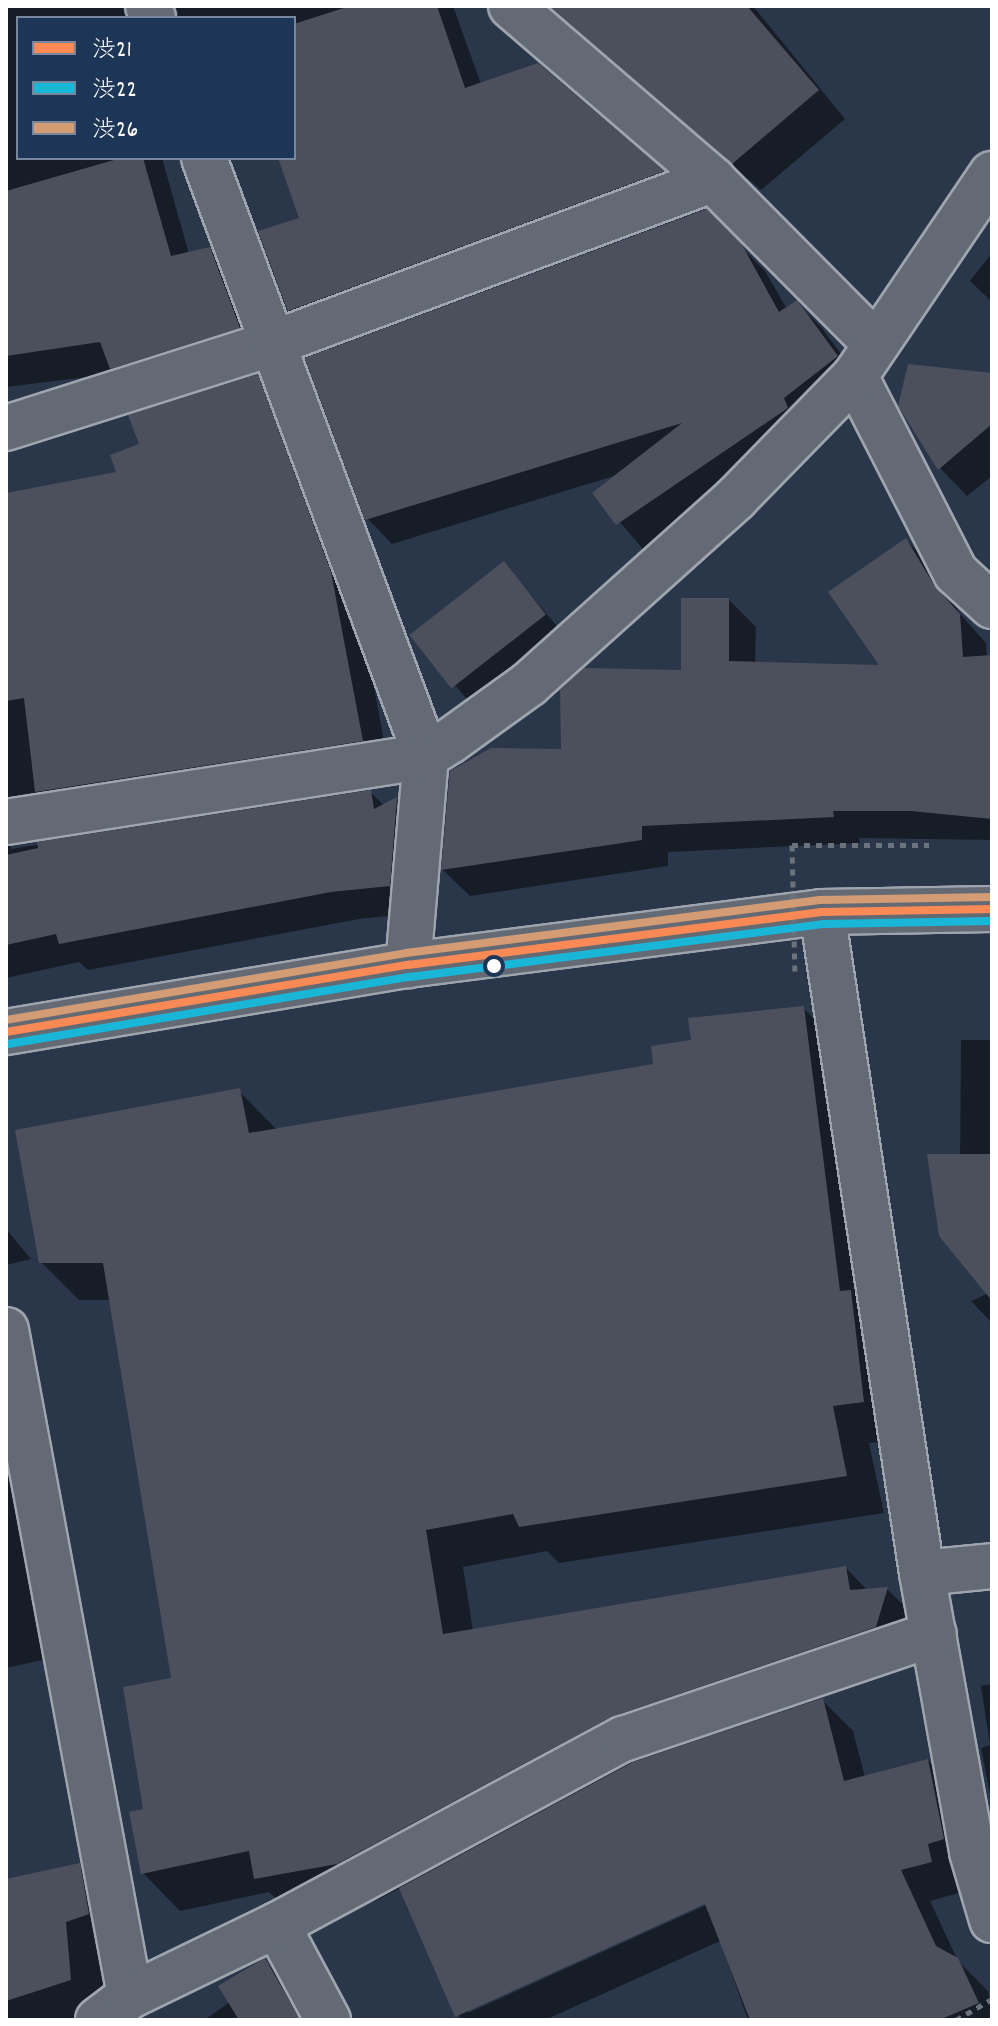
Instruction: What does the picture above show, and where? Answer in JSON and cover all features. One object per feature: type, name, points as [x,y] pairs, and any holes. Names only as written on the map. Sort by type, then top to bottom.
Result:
[{"type":"street","points":[[511,6],[713,180],[864,359],[956,573],[992,606]]},
{"type":"street","points":[[205,160],[426,756],[408,965]]},
{"type":"street","points":[[6,822],[426,756],[529,684],[736,498],[864,359],[992,174]]},
{"type":"street","points":[[6,428],[271,344],[713,180]]},
{"type":"street","points":[[6,1032],[408,965],[822,912],[992,909]]},
{"type":"street","points":[[822,912],[922,1573],[972,1852],[992,1920]]},
{"type":"street","points":[[6,1330],[24,1534],[114,2008],[277,1925],[623,1739],[934,1634]]},
{"type":"street","points":[[922,1573],[992,1566]]},
{"type":"street","points":[[277,1925],[328,2020]]},
{"type":"path","points":[[795,974],[792,845],[929,845]]},
{"type":"path","points":[[956,2020],[992,1999]]},
{"type":"building","points":[[350,6],[437,6],[465,88],[538,63],[665,171],[288,311],[258,231],[299,218],[279,160],[296,160],[296,23]]},
{"type":"building","points":[[549,6],[747,6],[819,90],[732,164]]},
{"type":"building","points":[[114,160],[144,160],[171,256],[210,247],[240,328],[110,369],[100,342],[6,356],[6,191]]},
{"type":"building","points":[[707,209],[741,243],[779,312],[797,300],[838,356],[784,398],[788,408],[616,525],[592,493],[682,423],[365,520],[305,358]]},
{"type":"building","points":[[908,364],[992,373],[992,424],[938,470],[898,406]]},
{"type":"building","points":[[258,374],[331,572],[363,741],[35,792],[24,698],[6,701],[6,493],[116,472],[110,455],[139,444],[128,415]]},
{"type":"building","points":[[906,538],[934,585],[960,614],[963,657],[992,655],[992,819],[911,811],[833,811],[834,817],[642,826],[642,840],[441,870],[450,771],[491,748],[561,749],[560,690],[584,668],[681,670],[681,598],[729,598],[729,661],[879,665],[828,592]]},
{"type":"building","points":[[504,561],[546,615],[451,688],[409,635]]},
{"type":"building","points":[[371,790],[374,809],[397,797],[390,886],[331,892],[59,944],[56,934],[6,945],[6,855],[38,848],[37,842]]},
{"type":"building","points":[[804,1006],[840,1291],[851,1290],[864,1402],[833,1406],[847,1476],[519,1527],[513,1514],[426,1530],[443,1634],[846,1566],[850,1590],[888,1587],[876,1627],[611,1717],[337,1864],[254,1879],[249,1851],[141,1874],[129,1812],[143,1809],[123,1687],[171,1678],[103,1263],[39,1263],[15,1130],[240,1088],[249,1133],[653,1064],[651,1046],[691,1040],[688,1018]]},
{"type":"building","points":[[927,1154],[992,1154],[992,1301],[939,1236]]},
{"type":"building","points":[[823,1698],[844,1781],[928,1759],[944,1839],[928,1844],[932,1862],[901,1870],[936,1946],[958,1958],[979,2003],[939,2020],[750,2020],[705,1904],[455,2017],[399,1888],[633,1762]]},
{"type":"building","points":[[80,1863],[89,1914],[66,1922],[71,1980],[6,2001],[6,1879]]},
{"type":"building","points":[[265,1958],[300,2020],[239,2020],[218,1986]]},
{"type":"transit line","name":"渋26","points":[[6,1020],[406,953],[820,900],[992,897]]},
{"type":"transit line","name":"渋21","points":[[6,1032],[408,965],[822,912],[992,909]]},
{"type":"transit line","name":"渋22","points":[[8,1044],[410,977],[823,924],[992,921]]}]
